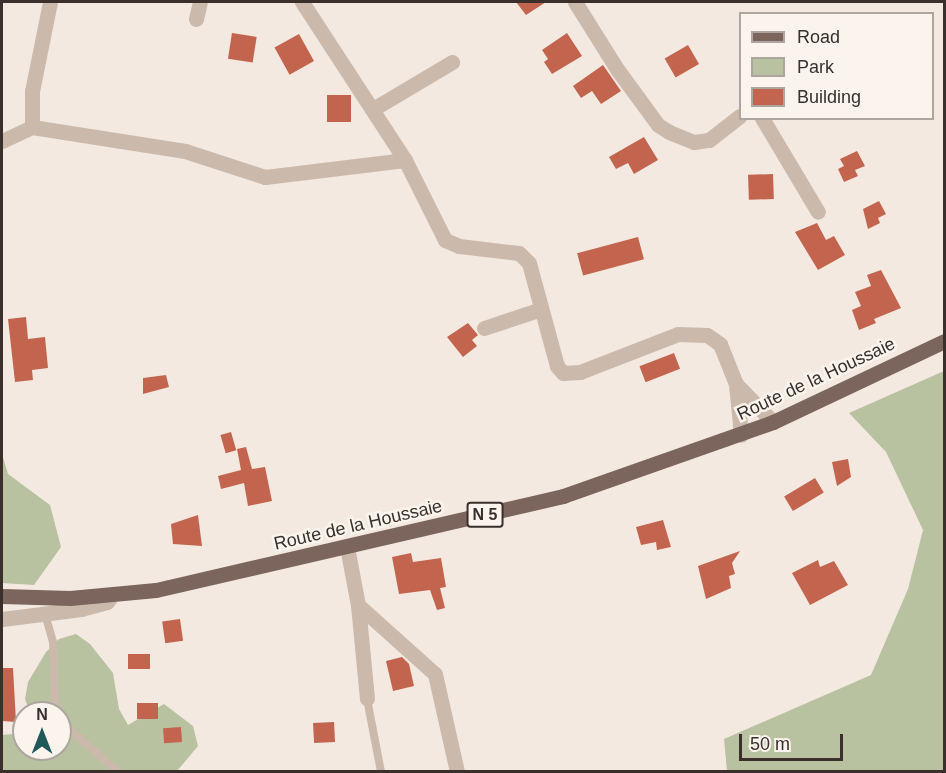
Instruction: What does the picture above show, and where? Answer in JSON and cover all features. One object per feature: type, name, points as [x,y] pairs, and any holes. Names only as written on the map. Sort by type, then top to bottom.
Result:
[{"type":"main road","name":"Route de la Houssaie","points":[[2,596],[113,594],[156,590],[563,496],[774,422],[945,341]]},
{"type":"street","points":[[32,127],[32,91],[50,2]]},
{"type":"street","points":[[196,19],[200,2]]},
{"type":"street","points":[[302,2],[405,160],[445,240],[459,246],[511,252],[524,257],[557,366],[563,373],[580,372],[678,334],[697,333],[720,344],[736,384],[741,435]]},
{"type":"street","points":[[574,2],[617,69],[658,125],[694,142],[709,140],[739,118]]},
{"type":"street","points":[[373,109],[452,62]]},
{"type":"street","points":[[763,120],[818,212]]},
{"type":"street","points":[[2,141],[32,127],[185,151],[265,177],[405,160]]},
{"type":"street","points":[[484,328],[541,309]]},
{"type":"street","points":[[736,384],[774,422]]},
{"type":"street","points":[[347,547],[358,605],[367,699]]},
{"type":"street","points":[[2,620],[107,602],[113,594]]},
{"type":"street","points":[[358,605],[435,674],[457,771]]},
{"type":"lane","points":[[45,614],[53,642],[55,701]]},
{"type":"lane","points":[[367,699],[381,771]]},
{"type":"lane","points":[[72,731],[118,771]]},
{"type":"green space","points":[[944,371],[944,771],[727,771],[724,739],[871,675],[908,589],[923,530],[886,452],[849,413]]},
{"type":"green space","points":[[2,454],[8,474],[50,505],[61,547],[34,585],[2,583]]},
{"type":"green space","points":[[76,634],[90,644],[113,673],[119,709],[128,725],[164,704],[193,726],[198,746],[177,771],[2,772],[2,735],[12,734],[12,761],[72,761],[72,701],[26,701],[25,699],[28,682],[46,652],[59,639]]},
{"type":"building","points":[[516,2],[546,2],[526,15]]},
{"type":"building","points":[[232,33],[257,37],[253,63],[228,59]]},
{"type":"building","points":[[567,33],[582,56],[552,74],[544,62],[548,59],[542,50]]},
{"type":"building","points":[[299,34],[314,61],[290,75],[275,48]]},
{"type":"building","points":[[688,45],[699,64],[676,78],[665,58]]},
{"type":"building","points":[[603,65],[621,91],[601,104],[592,91],[581,98],[573,86]]},
{"type":"building","points":[[327,95],[351,95],[351,122],[327,122]]},
{"type":"building","points":[[644,137],[658,160],[634,174],[628,163],[616,169],[609,157]]},
{"type":"building","points":[[857,151],[865,166],[855,170],[858,176],[844,182],[838,169],[844,166],[840,159]]},
{"type":"building","points":[[773,174],[774,199],[749,200],[748,175]]},
{"type":"building","points":[[879,201],[886,214],[878,218],[880,223],[868,229],[863,209]]},
{"type":"building","points":[[817,223],[826,240],[834,236],[845,255],[818,270],[795,232]]},
{"type":"building","points":[[638,237],[644,259],[583,276],[577,253]]},
{"type":"building","points":[[881,270],[901,308],[874,319],[876,323],[859,330],[852,310],[861,306],[855,292],[871,286],[867,275]]},
{"type":"building","points":[[26,317],[28,339],[45,337],[48,368],[32,370],[33,380],[15,382],[8,319]]},
{"type":"building","points":[[468,323],[478,335],[472,340],[477,346],[463,357],[447,337]]},
{"type":"building","points":[[674,353],[680,369],[646,382],[639,366]]},
{"type":"building","points":[[166,375],[169,387],[143,394],[143,378]]},
{"type":"building","points":[[231,432],[236,450],[226,453],[220,435]]},
{"type":"building","points":[[246,447],[252,469],[265,467],[272,501],[248,506],[244,483],[221,489],[218,476],[241,470],[237,449]]},
{"type":"building","points":[[848,459],[851,477],[837,486],[832,462]]},
{"type":"building","points":[[815,478],[824,493],[793,511],[784,497]]},
{"type":"building","points":[[198,515],[202,546],[173,544],[171,524]]},
{"type":"building","points":[[663,520],[671,547],[657,550],[656,542],[641,545],[636,527]]},
{"type":"building","points":[[740,551],[732,563],[735,574],[729,576],[731,588],[706,599],[698,566]]},
{"type":"building","points":[[411,553],[413,562],[441,558],[446,587],[440,588],[445,608],[437,610],[430,590],[399,594],[392,557]]},
{"type":"building","points":[[818,560],[820,567],[834,561],[848,585],[810,605],[792,573]]},
{"type":"building","points":[[180,619],[183,641],[165,643],[162,622]]},
{"type":"building","points":[[128,654],[150,654],[150,669],[128,669]]},
{"type":"building","points":[[402,657],[409,664],[414,686],[393,691],[386,661]]},
{"type":"building","points":[[2,668],[13,668],[15,701],[12,701],[12,722],[2,721]]},
{"type":"building","points":[[137,703],[158,703],[158,719],[137,719]]},
{"type":"building","points":[[334,722],[335,742],[314,743],[313,723]]},
{"type":"building","points":[[181,727],[182,742],[164,743],[163,728]]}]
